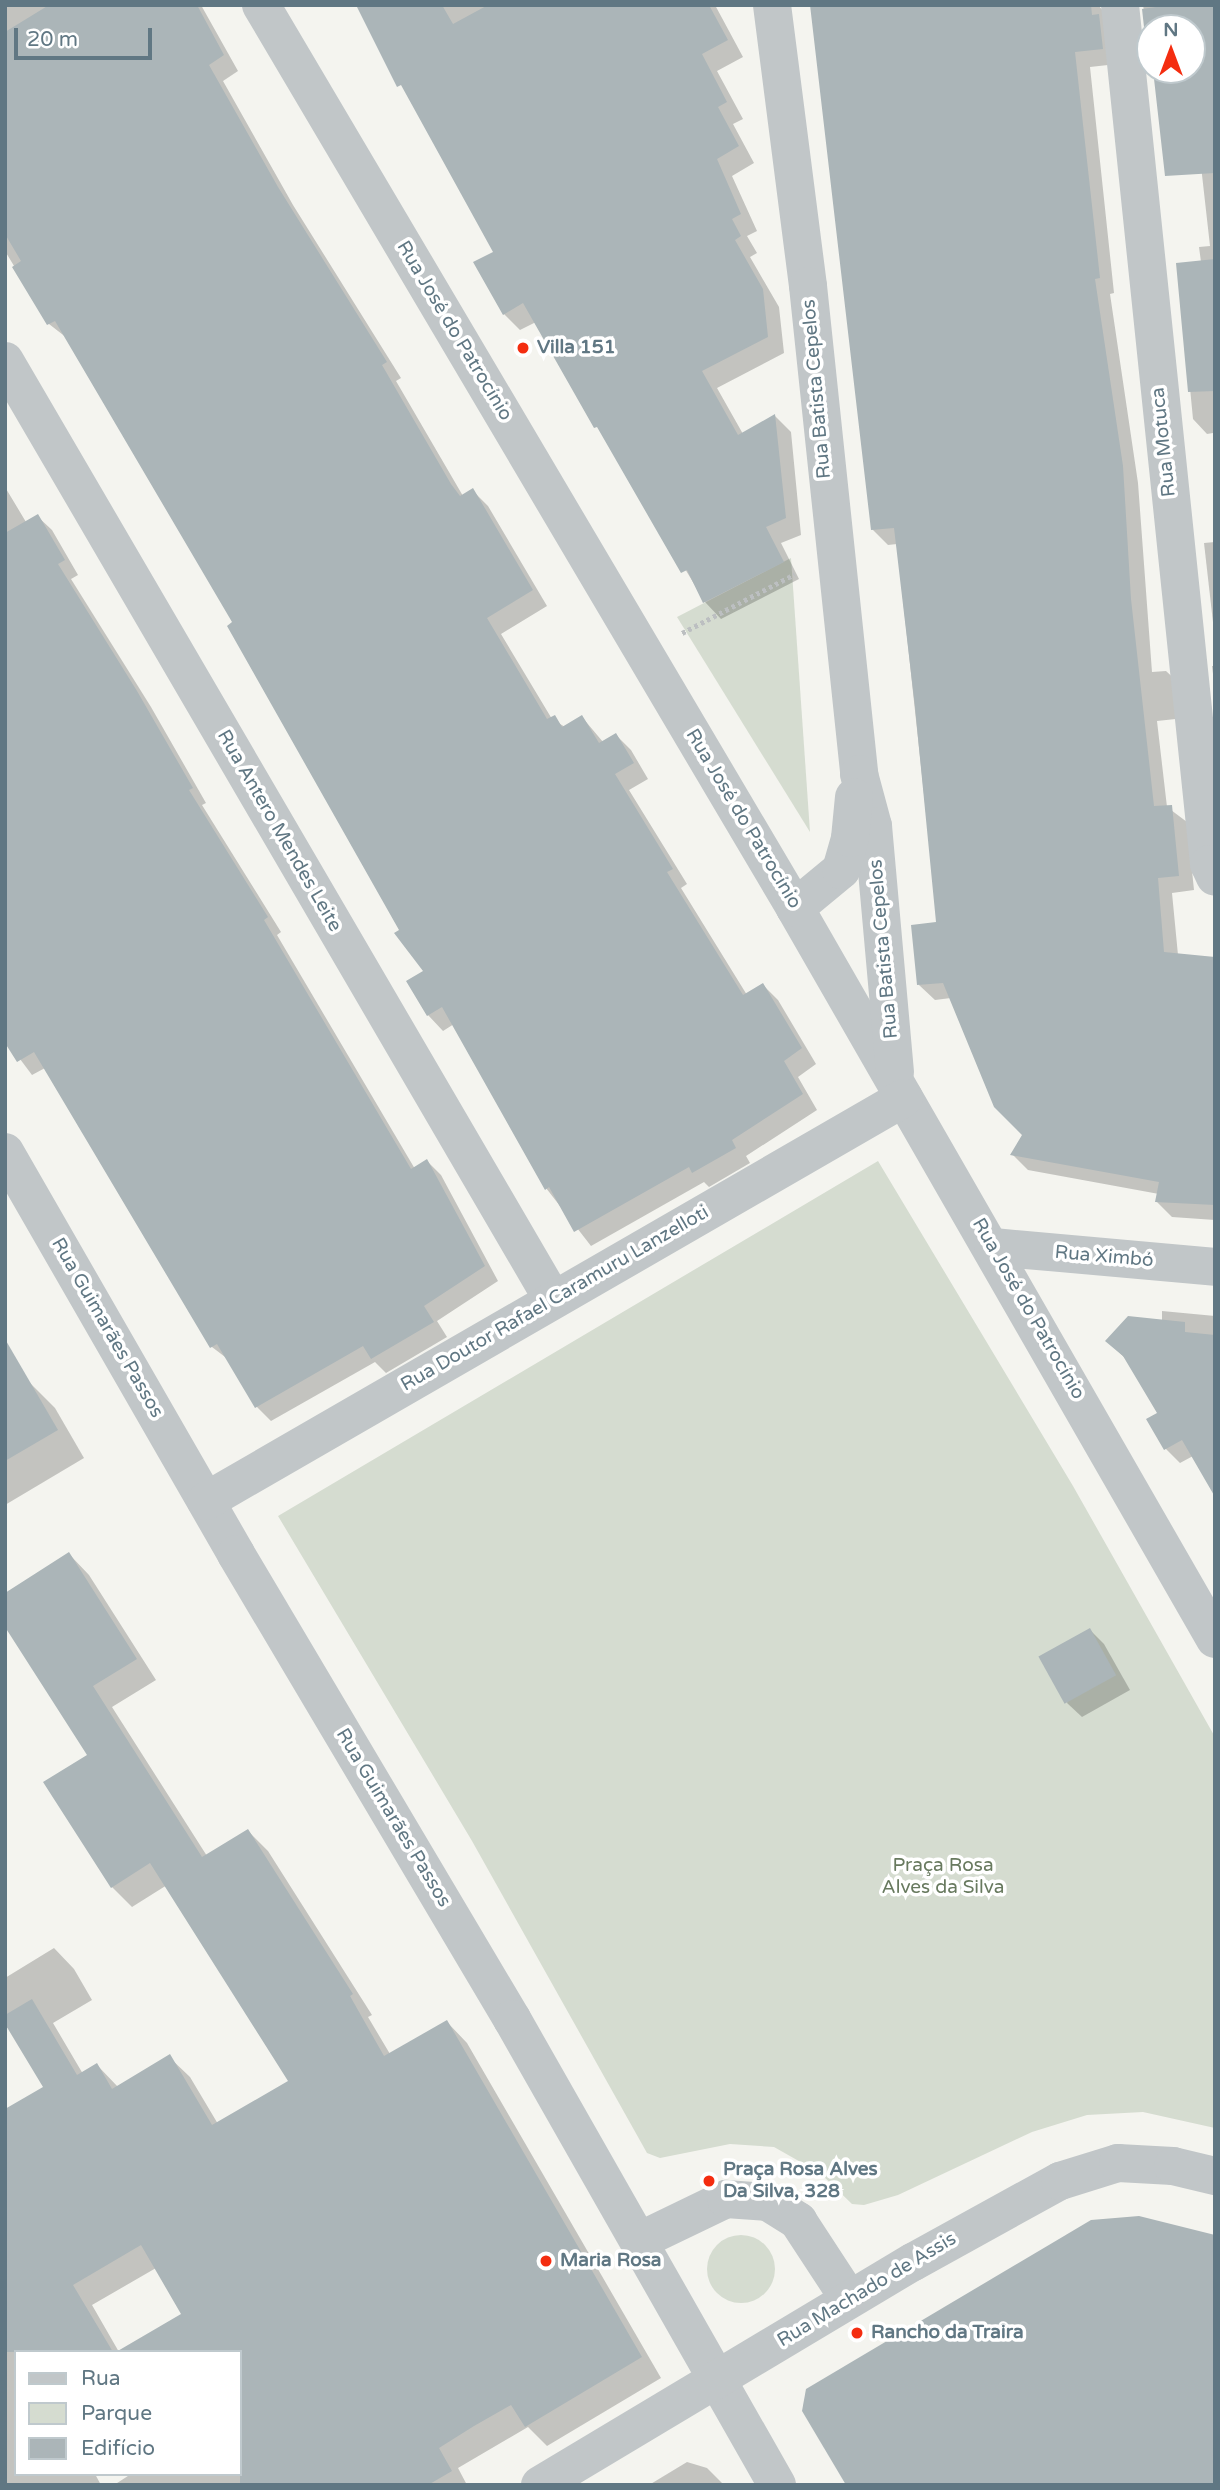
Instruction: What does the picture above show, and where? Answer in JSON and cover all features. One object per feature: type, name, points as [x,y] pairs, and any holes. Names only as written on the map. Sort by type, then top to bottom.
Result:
[{"type":"street","name":"Rua José do Patrocínio","points":[[261,5],[796,908],[993,1247],[1215,1639]]},
{"type":"street","name":"Rua Batista Cepelos","points":[[772,5],[808,286],[859,774],[873,826],[900,1091]]},
{"type":"street","name":"Rua Motuca","points":[[1120,5],[1208,850],[1215,877]]},
{"type":"street","name":"Rua Antero Mendes Leite","points":[[5,361],[553,1300]]},
{"type":"street","name":"Rua Batista Cepelos","points":[[796,908],[841,870],[859,774]]},
{"type":"street","name":"Rua Doutor Rafael Caramuru Lanzelloti","points":[[206,1501],[553,1300],[900,1091]]},
{"type":"street","name":"Rua Guimarães Passos","points":[[5,1152],[639,2241],[716,2381],[778,2485]]},
{"type":"street","name":"Rua Ximbó","points":[[993,1247],[1215,1267]]},
{"type":"street","name":"Rua Machado de Assis","points":[[540,2485],[849,2299],[1060,2181],[1118,2163],[1173,2166],[1215,2176]]},
{"type":"street","points":[[639,2241],[726,2199],[768,2202],[798,2221],[849,2299]]},
{"type":"path","points":[[675,636],[803,570]]},
{"type":"green space","points":[[791,558],[810,832],[677,617]]},
{"type":"green space","name":"Praça Rosa Alves da Silva","points":[[878,1161],[1073,1486],[1215,1737],[1215,2128],[1143,2112],[1087,2115],[1032,2132],[898,2195],[864,2205],[852,2204],[820,2173],[774,2147],[730,2144],[660,2158],[647,2153],[472,1841],[278,1516]]},
{"type":"green space","points":[[741,2235],[754,2238],[765,2245],[772,2256],[775,2269],[772,2282],[765,2293],[754,2300],[741,2303],[728,2300],[717,2293],[710,2282],[707,2269],[710,2256],[717,2245],[728,2238]]},
{"type":"building","points":[[49,5],[197,5],[224,55],[209,65],[278,187],[387,362],[382,365],[451,484],[460,496],[473,488],[533,590],[487,618],[547,719],[555,715],[562,727],[582,715],[599,743],[616,733],[634,763],[615,774],[673,869],[667,872],[743,995],[763,983],[802,1048],[784,1061],[803,1094],[732,1140],[736,1148],[692,1173],[689,1167],[574,1232],[549,1187],[545,1190],[442,1007],[427,1016],[406,981],[423,971],[394,933],[399,930],[227,626],[232,622],[55,321],[47,325],[12,267],[21,261],[5,234],[5,32]]},
{"type":"building","points":[[356,5],[442,5],[453,24],[488,5],[709,5],[728,40],[702,54],[727,102],[718,107],[739,146],[717,159],[741,214],[732,219],[741,236],[735,240],[763,289],[768,337],[702,371],[738,435],[775,414],[786,518],[766,527],[784,562],[703,603],[687,570],[681,573],[597,427],[594,428],[523,303],[503,315],[473,262],[493,252],[401,85],[397,87]]},
{"type":"building","points":[[810,5],[1091,5],[1092,15],[1099,14],[1103,49],[1075,52],[1100,278],[1095,279],[1123,466],[1131,599],[1154,806],[1172,805],[1179,876],[1158,878],[1164,952],[1215,957],[1215,1205],[1155,1202],[1159,1182],[1010,1155],[1022,1135],[994,1107],[943,983],[917,985],[911,925],[936,922],[915,707],[894,528],[871,530]]},
{"type":"building","points":[[1170,5],[1215,5],[1215,173],[1165,176],[1155,84],[1206,84],[1206,14],[1143,14],[1142,9]]},
{"type":"building","points":[[1215,259],[1215,391],[1188,392],[1176,263]]},
{"type":"building","points":[[38,514],[65,560],[58,564],[137,691],[193,788],[189,790],[268,917],[264,920],[411,1169],[427,1159],[485,1266],[424,1306],[434,1322],[371,1359],[363,1346],[255,1408],[217,1344],[210,1348],[34,1052],[17,1062],[5,1043],[5,533]]},
{"type":"building","points":[[1128,1316],[1185,1322],[1185,1332],[1215,1335],[1215,1497],[1182,1440],[1164,1450],[1146,1419],[1157,1413],[1123,1356],[1105,1341]]},
{"type":"building","points":[[5,1339],[58,1430],[5,1461]]},
{"type":"building","points":[[69,1552],[137,1659],[93,1686],[202,1857],[248,1829],[353,1994],[350,1996],[384,2056],[447,2020],[642,2357],[525,2427],[511,2405],[474,2426],[439,2448],[452,2471],[428,2485],[240,2485],[242,2350],[119,2350],[181,2314],[141,2245],[73,2285],[112,2350],[5,2352],[5,2109],[43,2087],[5,2024],[5,2015],[32,1999],[77,2075],[97,2063],[112,2089],[170,2054],[212,2125],[288,2081],[150,1863],[111,1888],[43,1782],[87,1755],[5,1627],[5,1593]]},
{"type":"building","points":[[1090,1628],[1116,1675],[1065,1704],[1038,1657]]},
{"type":"building","points":[[1139,2216],[1215,2235],[1215,2485],[846,2485],[802,2411],[806,2389],[1091,2220]]},
{"type":"place","name":"Villa 151","points":[[523,348]]},
{"type":"place","name":"Praça Rosa Alves Da Silva, 328","points":[[709,2181]]},
{"type":"place","name":"Maria Rosa","points":[[546,2261]]},
{"type":"place","name":"Rancho da Traira","points":[[857,2333]]}]
